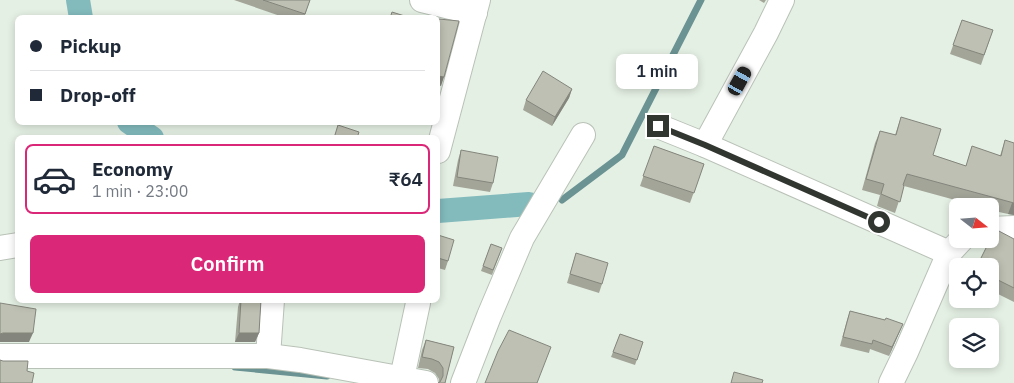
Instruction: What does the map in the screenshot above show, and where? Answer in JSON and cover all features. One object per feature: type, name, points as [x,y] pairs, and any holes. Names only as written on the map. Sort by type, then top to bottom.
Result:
[{"type":"street","points":[[422,0],[477,6],[440,144]]},
{"type":"street","points":[[705,145],[766,34],[782,0]]},
{"type":"street","points":[[658,126],[949,243]]},
{"type":"street","points":[[463,383],[522,238],[583,135]]},
{"type":"street","points":[[999,229],[1014,228]]},
{"type":"street","points":[[0,248],[15,246]]},
{"type":"street","points":[[891,383],[955,248]]},
{"type":"street","points":[[268,356],[272,303]]},
{"type":"street","points":[[402,378],[418,303]]},
{"type":"street","points":[[0,356],[268,356],[426,383]]},
{"type":"building","points":[[263,0],[310,0],[305,14]]},
{"type":"building","points":[[392,12],[402,15],[391,15]]},
{"type":"building","points":[[440,19],[459,21],[444,77],[440,76]]},
{"type":"building","points":[[962,20],[993,30],[984,55],[953,45]]},
{"type":"building","points":[[543,71],[572,89],[555,117],[526,100]]},
{"type":"building","points":[[901,117],[941,129],[933,155],[966,166],[972,146],[1001,156],[1005,140],[1014,143],[1014,203],[907,174],[900,202],[881,194],[884,184],[866,179],[880,131],[896,135]]},
{"type":"building","points":[[338,125],[359,132],[358,135],[335,135]]},
{"type":"building","points":[[654,146],[704,164],[694,193],[643,176]]},
{"type":"building","points":[[461,150],[498,157],[493,183],[457,177]]},
{"type":"building","points":[[999,231],[1014,239],[1014,288],[999,280],[999,258],[981,258],[986,248],[999,248]]},
{"type":"building","points":[[440,236],[454,240],[448,261],[440,259]]},
{"type":"building","points":[[491,244],[502,248],[493,270],[483,266]]},
{"type":"building","points":[[576,253],[608,263],[602,284],[570,274]]},
{"type":"building","points":[[0,303],[36,309],[33,333],[0,334]]},
{"type":"building","points":[[241,303],[261,303],[259,333],[239,333]]},
{"type":"building","points":[[850,311],[885,320],[886,318],[903,324],[892,347],[873,340],[872,344],[843,337]]},
{"type":"building","points":[[509,330],[551,347],[537,383],[485,383]]},
{"type":"building","points":[[620,334],[643,342],[637,360],[613,352]]},
{"type":"building","points":[[426,340],[454,347],[445,383],[438,383],[443,376],[443,368],[439,362],[422,357]]},
{"type":"building","points":[[0,360],[28,361],[27,371],[34,373],[32,383],[0,383]]},
{"type":"building","points":[[734,372],[763,380],[762,383],[731,383]]},
{"type":"waterway","points":[[78,0],[80,15]]},
{"type":"waterway","points":[[562,200],[622,155],[701,0]]},
{"type":"waterway","points":[[133,125],[148,135]]},
{"type":"waterway","points":[[440,211],[529,204]]},
{"type":"waterway","points":[[235,367],[327,376]]},
{"type":"route","points":[[658,126],[879,222]]}]
